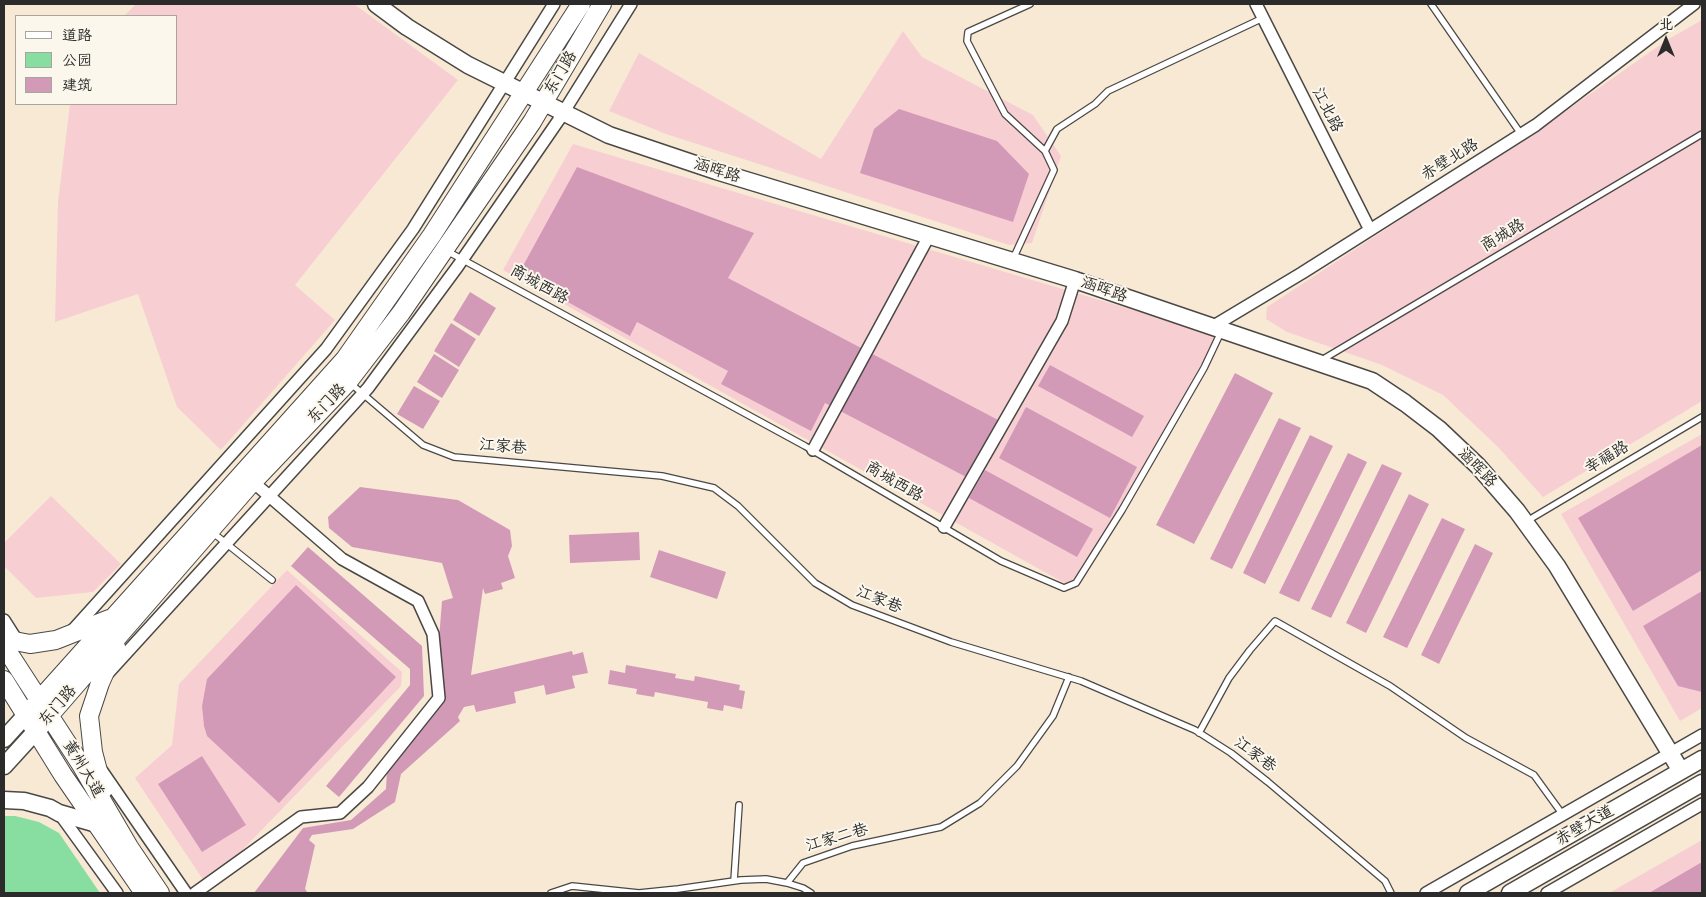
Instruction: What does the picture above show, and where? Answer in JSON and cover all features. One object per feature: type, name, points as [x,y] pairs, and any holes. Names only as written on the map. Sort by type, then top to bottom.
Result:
[{"type":"main road","name":"东门路","points":[[35,732],[117,624],[345,359],[432,235],[581,4]]},
{"type":"main road","name":"东门路","points":[[25,716],[210,530],[348,382],[401,313],[543,103],[602,4]]},
{"type":"main road","points":[[9,642],[30,644],[56,640],[70,634],[117,624],[90,716],[90,732],[104,821]]},
{"type":"main road","name":"黄州大道","points":[[9,642],[144,893]]},
{"type":"main road","name":"黄州大道","points":[[4,680],[35,732],[104,821],[129,847],[160,893]]},
{"type":"street","name":"涵晖路","points":[[376,4],[407,27],[468,65],[609,135],[662,154],[1074,280],[1372,381],[1439,429],[1478,466],[1525,522],[1562,574],[1681,771]]},
{"type":"street","points":[[70,634],[326,349],[413,229],[554,4]]},
{"type":"street","points":[[101,680],[363,394],[463,260],[563,113],[631,4]]},
{"type":"street","name":"江北路","points":[[1256,4],[1370,230]]},
{"type":"street","name":"赤壁北路","points":[[1217,329],[1536,125],[1694,4]]},
{"type":"street","points":[[813,450],[929,236]]},
{"type":"street","points":[[944,527],[1062,321],[1074,280]]},
{"type":"street","points":[[195,893],[301,817],[340,812],[368,786],[440,698],[433,634],[418,601],[342,559],[253,482]]},
{"type":"street","points":[[4,620],[9,642]]},
{"type":"street","name":"东门路","points":[[4,739],[25,716]]},
{"type":"street","name":"东门路","points":[[4,766],[35,732]]},
{"type":"street","points":[[1426,893],[1702,735]]},
{"type":"street","name":"赤壁大道","points":[[1468,893],[1702,759]]},
{"type":"street","points":[[95,760],[186,893]]},
{"type":"street","name":"赤壁大道","points":[[1510,893],[1702,782]]},
{"type":"street","points":[[4,800],[24,801],[50,808],[59,813],[104,821]]},
{"type":"street","points":[[1548,893],[1702,804]]},
{"type":"street","points":[[59,813],[118,893]]},
{"type":"lane","points":[[1012,261],[1054,170],[1045,151],[1005,114],[967,41],[968,32],[1030,4]]},
{"type":"lane","points":[[1431,4],[1521,134]]},
{"type":"lane","points":[[1045,151],[1057,128],[1095,104],[1108,91],[1263,18]]},
{"type":"lane","name":"商城路","points":[[1318,362],[1702,134]]},
{"type":"lane","name":"商城西路","points":[[444,249],[813,450],[1002,561],[1064,588],[1076,583],[1122,510],[1204,368],[1217,329]]},
{"type":"lane","name":"江家巷","points":[[348,382],[423,445],[454,457],[662,476],[714,488],[738,506],[815,583],[852,605],[951,642],[1069,677],[1132,702],[1199,733],[1231,753],[1268,782],[1385,881],[1391,893]]},
{"type":"lane","name":"幸福路","points":[[1525,522],[1702,417]]},
{"type":"lane","points":[[210,530],[272,580]]},
{"type":"lane","points":[[1199,733],[1229,678],[1275,621],[1390,686],[1466,738],[1534,775],[1563,815]]},
{"type":"lane","name":"江家二巷","points":[[787,883],[803,862],[852,846],[941,827],[980,803],[1017,766],[1053,716],[1069,677]]},
{"type":"lane","points":[[734,881],[739,805]]},
{"type":"lane","points":[[551,893],[572,886],[639,893],[734,881],[766,879],[803,888],[810,893]]},
{"type":"shaded area","points":[[136,4],[354,4],[458,80],[295,285],[335,320],[221,450],[177,407],[138,294],[55,322],[58,202],[70,105],[178,105],[178,15],[125,15]]},
{"type":"shaded area","points":[[1702,20],[1702,401],[1543,497],[1498,447],[1443,395],[1382,365],[1287,332],[1266,319],[1267,307],[1566,111],[1667,40]]},
{"type":"shaded area","points":[[903,31],[922,57],[1033,115],[1061,156],[1032,243],[1009,245],[666,134],[609,111],[639,53],[821,159]]},
{"type":"shaded area","points":[[573,144],[1218,335],[1075,589],[503,270]]},
{"type":"shaded area","points":[[1702,434],[1702,708],[1680,721],[1561,514]]},
{"type":"shaded area","points":[[51,496],[121,564],[93,592],[36,598],[4,566],[4,543]]},
{"type":"shaded area","points":[[287,570],[402,672],[401,686],[223,870],[204,881],[135,778],[172,745],[179,684]]},
{"type":"shaded area","points":[[1702,840],[1702,893],[1609,893]]},
{"type":"green space","points":[[4,816],[15,816],[39,822],[59,833],[100,893],[4,893]]},
{"type":"building","points":[[899,109],[997,141],[1029,174],[1013,222],[860,173],[874,129]]},
{"type":"building","points":[[577,167],[754,233],[728,278],[1000,421],[970,479],[825,403],[811,431],[721,384],[728,371],[637,322],[630,336],[518,275]]},
{"type":"building","points":[[470,292],[496,308],[479,336],[453,320]]},
{"type":"building","points":[[451,323],[476,339],[459,367],[434,351]]},
{"type":"building","points":[[434,354],[459,370],[442,398],[417,382]]},
{"type":"building","points":[[1050,365],[1144,416],[1132,437],[1038,386]]},
{"type":"building","points":[[1235,373],[1273,393],[1194,544],[1156,525]]},
{"type":"building","points":[[414,386],[440,401],[423,429],[397,414]]},
{"type":"building","points":[[1026,407],[1137,467],[1110,518],[999,458]]},
{"type":"building","points":[[1279,418],[1301,428],[1232,569],[1210,559]]},
{"type":"building","points":[[1310,435],[1333,446],[1265,584],[1243,573]]},
{"type":"building","points":[[1702,445],[1702,570],[1633,611],[1578,518]]},
{"type":"building","points":[[1348,453],[1367,462],[1299,602],[1279,593]]},
{"type":"building","points":[[1382,464],[1402,473],[1331,618],[1311,609]]},
{"type":"building","points":[[985,470],[1093,529],[1077,557],[969,498]]},
{"type":"building","points":[[360,487],[458,500],[510,530],[512,546],[508,556],[515,578],[501,583],[503,589],[485,594],[483,588],[471,675],[572,651],[573,655],[583,652],[588,673],[572,676],[575,688],[546,695],[544,685],[514,692],[516,703],[476,712],[474,705],[464,707],[458,717],[460,721],[401,774],[395,802],[353,829],[312,835],[309,840],[315,845],[305,889],[308,893],[254,893],[303,828],[351,820],[386,789],[387,770],[445,700],[439,639],[442,601],[453,598],[442,563],[352,547],[329,528],[328,517]]},
{"type":"building","points":[[1409,494],[1429,504],[1366,633],[1346,623]]},
{"type":"building","points":[[1442,518],[1465,529],[1407,648],[1383,637]]},
{"type":"building","points":[[639,532],[640,560],[570,563],[569,535]]},
{"type":"building","points":[[1475,544],[1493,553],[1439,664],[1421,655]]},
{"type":"building","points":[[308,547],[422,646],[424,696],[339,797],[326,786],[410,685],[410,669],[291,566]]},
{"type":"building","points":[[659,550],[726,572],[717,599],[650,577]]},
{"type":"building","points":[[296,585],[396,677],[279,803],[207,736],[202,706],[207,679]]},
{"type":"building","points":[[1702,591],[1702,692],[1678,686],[1643,626]]},
{"type":"building","points":[[626,665],[676,674],[675,678],[694,681],[695,676],[740,685],[739,690],[745,691],[742,709],[724,705],[723,711],[707,708],[708,702],[655,692],[654,697],[636,694],[637,689],[608,684],[610,670],[625,673]]},
{"type":"building","points":[[202,756],[246,825],[202,852],[158,784]]},
{"type":"building","points":[[1702,862],[1702,893],[1649,893]]}]
